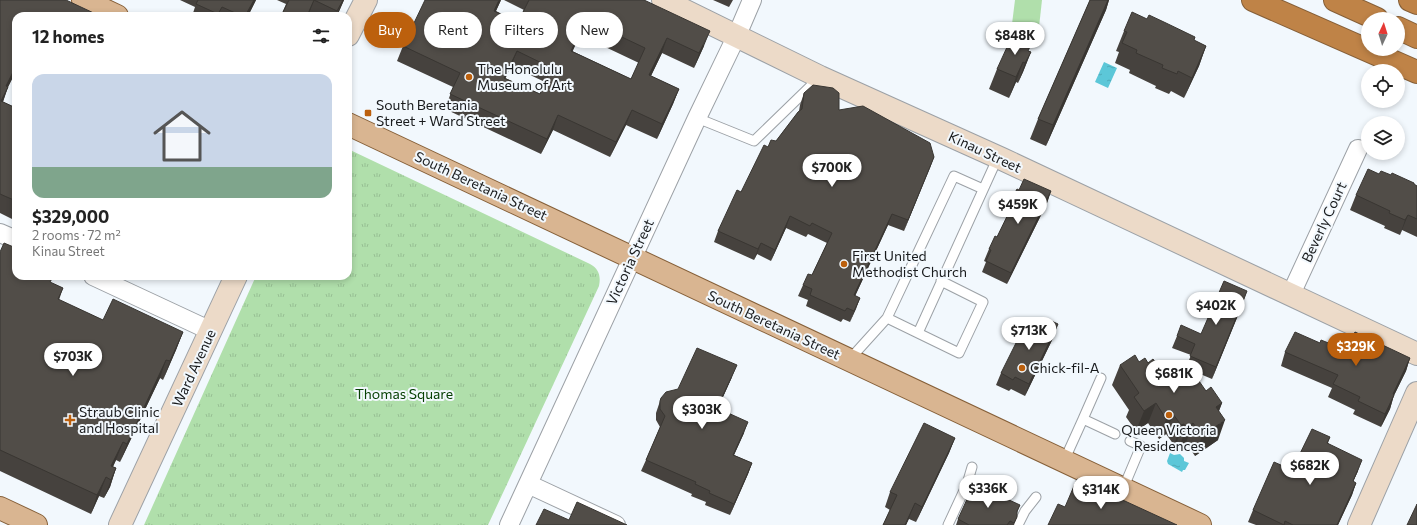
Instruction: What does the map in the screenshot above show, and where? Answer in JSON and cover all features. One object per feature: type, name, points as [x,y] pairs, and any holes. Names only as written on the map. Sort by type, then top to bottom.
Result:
[{"type":"highway","points":[[1253,0],[1417,72]]},
{"type":"highway","points":[[1410,0],[1417,2]]},
{"type":"highway","points":[[1338,2],[1361,12]]},
{"type":"highway","points":[[1405,31],[1417,37]]},
{"type":"main road","points":[[83,0],[108,12]]},
{"type":"main road","points":[[352,27],[366,0]]},
{"type":"main road","name":"Kinau Street","points":[[663,0],[820,77],[998,157],[1417,354]]},
{"type":"main road","name":"South Beretania Street","points":[[352,126],[1200,525]]},
{"type":"main road","name":"Ward Avenue","points":[[120,525],[234,280]]},
{"type":"main road","points":[[1358,525],[1417,393]]},
{"type":"main road","points":[[0,508],[31,524]]},
{"type":"street","name":"Victoria Street","points":[[509,525],[752,0]]},
{"type":"street","name":"Beverly Court","points":[[1291,294],[1358,149]]},
{"type":"street","points":[[0,233],[12,238]]},
{"type":"street","points":[[102,280],[211,331]]},
{"type":"street","points":[[528,484],[616,525]]},
{"type":"lane","points":[[697,118],[754,142],[820,77]]},
{"type":"lane","points":[[918,333],[998,157]]},
{"type":"lane","points":[[849,360],[887,318],[954,176],[983,189]]},
{"type":"lane","points":[[887,318],[959,353],[983,302],[941,281]]},
{"type":"lane","points":[[1064,461],[1101,378]]},
{"type":"lane","points":[[1083,419],[1115,434]]},
{"type":"lane","points":[[1123,489],[1141,446],[1130,441]]},
{"type":"lane","points":[[948,525],[967,484],[972,467]]},
{"type":"lane","points":[[1018,525],[1025,511],[1036,496]]},
{"type":"green space","points":[[1015,0],[1042,0],[1039,27],[1012,24]]},
{"type":"green space","name":"Thomas Square","points":[[352,151],[590,264],[599,273],[599,286],[488,525],[144,525],[254,280],[352,280]]},
{"type":"water","points":[[1104,62],[1117,68],[1108,88],[1095,82]]},
{"type":"water","points":[[1170,453],[1174,455],[1180,454],[1184,458],[1184,461],[1189,463],[1185,470],[1182,472],[1168,464],[1167,461]]},
{"type":"building","points":[[0,0],[66,0],[92,12],[12,12],[12,74],[6,86],[8,87],[1,101],[12,106],[12,199],[0,194]]},
{"type":"building","points":[[198,0],[254,0],[247,12],[233,12],[222,7],[219,12],[214,12],[196,4]]},
{"type":"building","points":[[289,0],[314,0],[309,12],[283,12]]},
{"type":"building","points":[[314,0],[343,0],[337,11]]},
{"type":"building","points":[[425,0],[499,0],[494,11],[496,12],[490,12],[490,48],[558,48],[558,12],[523,12],[529,0],[644,0],[710,31],[699,53],[667,38],[649,75],[679,89],[662,124],[632,110],[616,142],[558,115],[547,139],[450,94],[460,73],[407,48],[416,48],[416,19]],"holes":[[[517,51],[552,68],[540,94],[504,78]]]},
{"type":"building","points":[[1090,0],[1108,0],[1053,125],[1038,119]]},
{"type":"building","points":[[1132,12],[1147,19],[1149,15],[1195,37],[1194,40],[1206,46],[1192,78],[1178,71],[1177,74],[1162,68],[1163,65],[1136,53],[1137,50],[1122,43],[1127,32],[1124,31]]},
{"type":"building","points":[[1013,34],[1032,42],[1028,51],[1031,52],[1025,63],[1023,62],[1016,77],[997,69]]},
{"type":"building","points":[[813,85],[833,88],[839,93],[839,110],[863,106],[930,143],[934,157],[908,220],[892,214],[854,295],[860,298],[854,311],[847,308],[845,311],[810,295],[812,289],[803,285],[808,274],[812,275],[832,233],[812,223],[810,226],[790,216],[775,250],[761,243],[758,249],[718,231],[737,190],[741,192],[764,145],[768,147],[771,140],[776,141],[798,112],[802,109],[804,93]]},
{"type":"building","points":[[1368,169],[1379,174],[1381,171],[1391,175],[1392,173],[1414,183],[1417,186],[1417,219],[1408,215],[1405,220],[1356,195]]},
{"type":"building","points":[[1024,179],[1051,191],[1011,273],[986,261],[991,250],[989,249],[995,236],[997,237],[1013,204],[1010,202],[1017,189],[1019,190]]},
{"type":"building","name":"Straub Clinic and Hospital","points":[[4,243],[12,246],[12,280],[51,280],[50,282],[63,288],[58,299],[103,320],[113,299],[183,332],[170,361],[166,360],[127,444],[123,442],[111,466],[116,468],[111,480],[106,477],[97,495],[0,450],[0,252]]},
{"type":"building","points":[[1224,281],[1247,291],[1216,367],[1190,356],[1195,344],[1177,336],[1181,325],[1201,334]]},
{"type":"building","name":"Chick-fil-A","points":[[1034,319],[1044,324],[1047,319],[1058,324],[1029,384],[1015,377],[1013,380],[1001,373],[1019,337],[1024,339]]},
{"type":"building","points":[[1295,332],[1320,343],[1321,340],[1346,350],[1355,332],[1410,358],[1385,414],[1358,401],[1360,397],[1333,384],[1338,375],[1285,352]]},
{"type":"building","points":[[697,348],[737,365],[717,408],[748,422],[733,455],[752,463],[734,504],[709,493],[710,491],[695,484],[696,482],[646,460],[665,416],[660,409],[661,398],[666,392],[678,389]]},
{"type":"building","points":[[1135,355],[1139,362],[1145,358],[1148,363],[1153,359],[1156,363],[1159,361],[1165,370],[1171,365],[1176,373],[1180,370],[1188,381],[1193,378],[1197,382],[1199,381],[1206,391],[1211,387],[1222,403],[1216,407],[1225,420],[1202,436],[1193,423],[1186,428],[1184,424],[1181,425],[1173,414],[1166,419],[1156,403],[1144,411],[1134,397],[1139,393],[1120,365]]},
{"type":"building","points":[[924,423],[955,438],[922,507],[915,503],[905,525],[883,525],[897,495],[890,492]]},
{"type":"building","points":[[1312,429],[1330,437],[1327,443],[1362,460],[1353,481],[1356,483],[1337,525],[1293,525],[1285,521],[1284,525],[1253,510],[1274,462],[1292,470]]},
{"type":"building","points":[[1077,479],[1177,525],[1048,525],[1058,504],[1065,507]]},
{"type":"building","points":[[974,484],[1020,505],[1014,523],[1010,521],[1007,525],[969,525],[958,519]]},
{"type":"building","points":[[577,502],[627,525],[536,525],[544,509],[569,520]]},
{"type":"building","points":[[1417,504],[1417,525],[1407,525]]},
{"type":"place","name":"The Honolulu Museum of Art","points":[[469,77]]},
{"type":"place","name":"South Beretania Street + Ward Street","points":[[368,113]]},
{"type":"place","name":"First United Methodist Church","points":[[844,264]]},
{"type":"place","name":"Chick-fil-A","points":[[1022,368]]},
{"type":"place","name":"Queen Victoria Residences","points":[[1169,415]]},
{"type":"place","name":"Straub Clinic and Hospital","points":[[70,420]]}]
